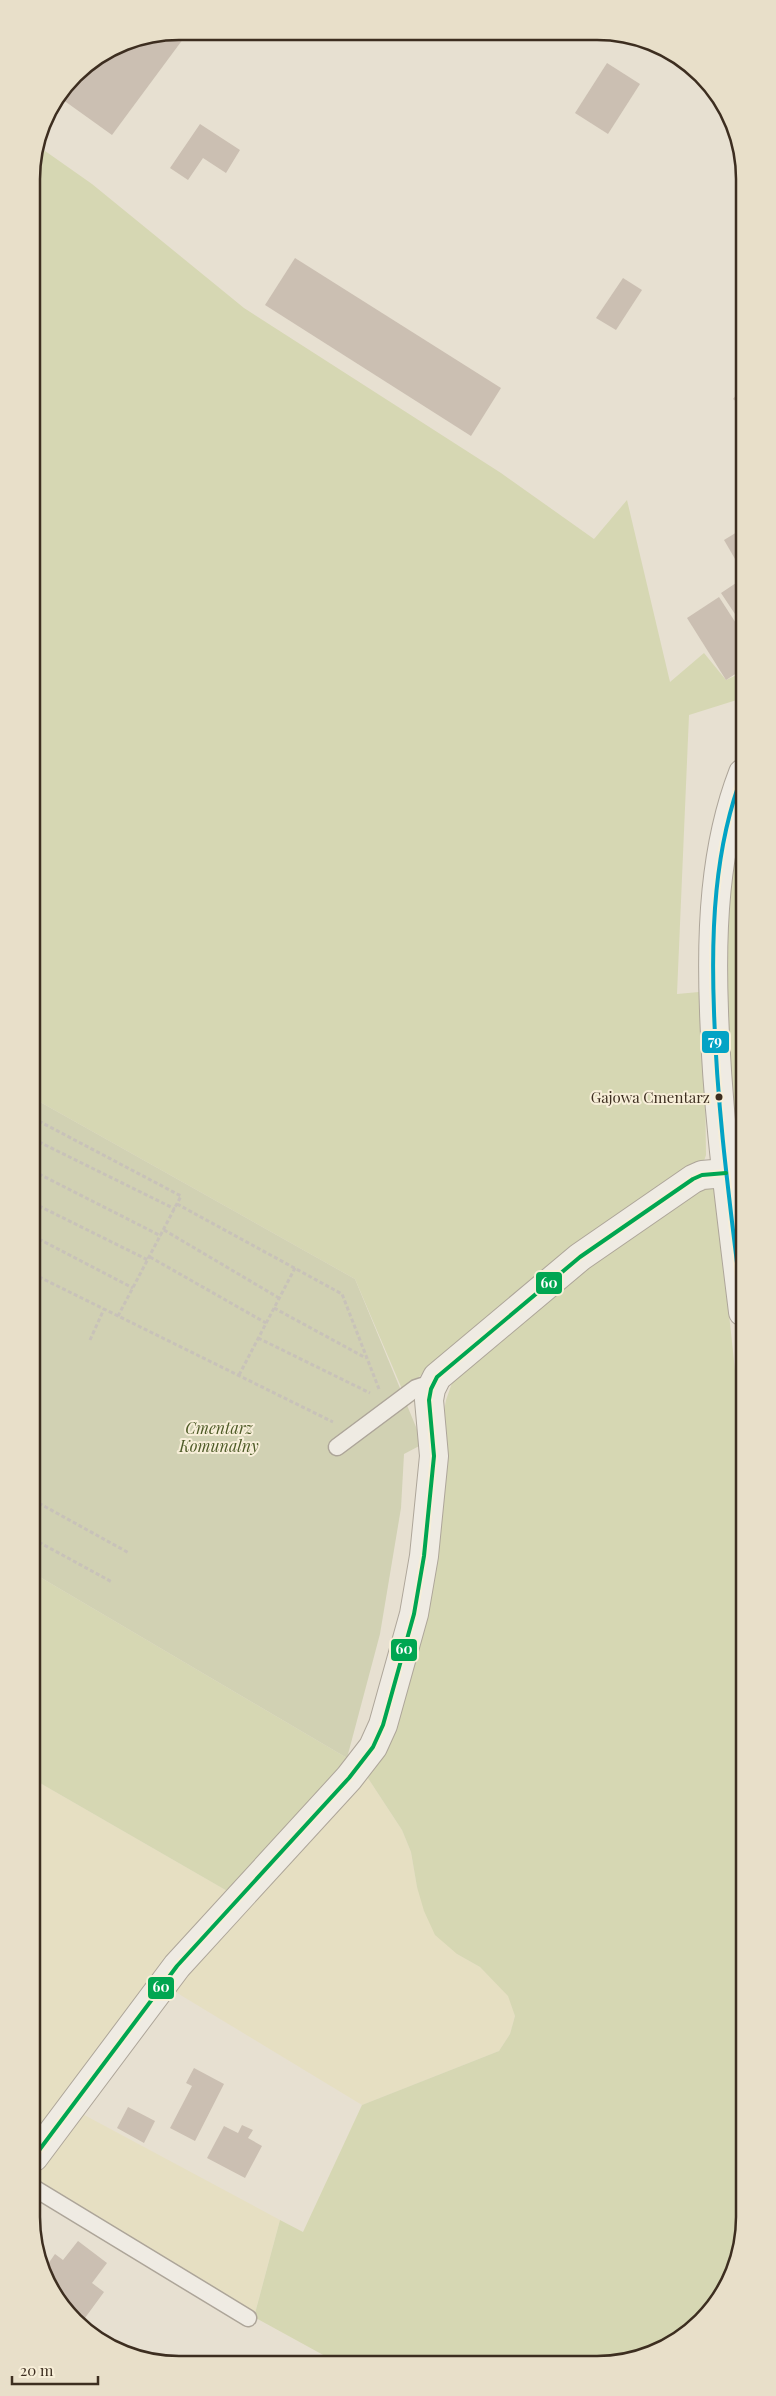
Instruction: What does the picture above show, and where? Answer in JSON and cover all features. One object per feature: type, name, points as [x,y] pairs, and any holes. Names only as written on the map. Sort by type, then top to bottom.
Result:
[{"type":"street","points":[[736,796],[725,833],[714,922],[715,1056],[736,1255]]},
{"type":"street","points":[[40,2149],[168,1978],[223,1914],[343,1785],[365,1759],[379,1737],[420,1587],[434,1456],[429,1409],[431,1389],[444,1370],[580,1257],[693,1179],[702,1175],[726,1173]]},
{"type":"lane","points":[[337,1447],[356,1433],[386,1405],[416,1388],[422,1386],[431,1389]]},
{"type":"lane","points":[[40,2192],[248,2318]]},
{"type":"path","points":[[40,1122],[182,1196],[118,1316]]},
{"type":"path","points":[[40,1142],[175,1209]]},
{"type":"path","points":[[40,1175],[161,1236]]},
{"type":"path","points":[[178,1204],[342,1294],[386,1405]]},
{"type":"path","points":[[40,1206],[149,1258],[266,1323]]},
{"type":"path","points":[[164,1230],[279,1298]]},
{"type":"path","points":[[40,1240],[134,1288]]},
{"type":"path","points":[[239,1376],[295,1268]]},
{"type":"path","points":[[40,1277],[356,1433]]},
{"type":"path","points":[[274,1308],[367,1358]]},
{"type":"path","points":[[90,1340],[104,1309]]},
{"type":"path","points":[[258,1338],[386,1405]]},
{"type":"path","points":[[40,1504],[129,1553]]},
{"type":"path","points":[[40,1543],[112,1582]]},
{"type":"shaded area","points":[[364,1772],[402,1830],[411,1852],[417,1887],[457,1954],[480,1967],[509,1996],[515,2016],[510,2034],[499,2051],[362,2105],[169,1988]]},
{"type":"shaded area","points":[[40,1783],[229,1892],[40,2135]]},
{"type":"shaded area","points":[[75,2110],[280,2220],[255,2313],[40,2184],[40,2159]]},
{"type":"green space","points":[[43,150],[92,184],[244,308],[501,473],[594,539],[627,500],[670,682],[704,653],[726,680],[736,675],[736,700],[689,715],[677,994],[699,992],[705,1081],[706,1155],[704,1161],[459,1348],[402,1389],[355,1279],[40,1102],[40,170]]},
{"type":"green space","points":[[736,853],[736,1119],[725,983],[726,941]]},
{"type":"green space","name":"Cmentarz Komunalny","points":[[40,1102],[355,1279],[423,1444],[404,1454],[401,1508],[380,1634],[347,1758],[40,1577]]},
{"type":"green space","points":[[715,1182],[736,1380],[736,2226],[729,2262],[713,2294],[695,2315],[682,2327],[658,2342],[642,2349],[615,2355],[597,2356],[325,2356],[254,2317],[280,2220],[303,2232],[362,2105],[499,2051],[510,2034],[515,2016],[508,1996],[480,1967],[457,1954],[435,1935],[424,1911],[417,1887],[411,1852],[402,1830],[364,1772],[385,1742],[446,1400],[452,1383],[459,1373],[555,1287],[685,1199]]},
{"type":"green space","points":[[40,1577],[347,1758],[229,1892],[40,1783]]},
{"type":"building","points":[[170,40],[182,40],[112,135],[64,101],[87,75],[110,59],[134,47]]},
{"type":"building","points":[[607,63],[640,84],[608,134],[575,113]]},
{"type":"building","points":[[200,124],[240,150],[226,173],[203,158],[188,180],[170,168]]},
{"type":"building","points":[[295,258],[501,388],[471,436],[265,305]]},
{"type":"building","points":[[623,278],[642,290],[616,330],[596,318]]},
{"type":"building","points":[[736,533],[736,561],[724,540]]},
{"type":"building","points":[[736,583],[736,616],[721,593]]},
{"type":"building","points":[[719,597],[736,623],[736,674],[726,680],[687,618]]},
{"type":"building","points":[[194,2068],[224,2084],[195,2141],[170,2128],[192,2086],[186,2083]]},
{"type":"building","points":[[128,2107],[155,2121],[144,2143],[117,2128]]},
{"type":"building","points":[[242,2125],[253,2130],[248,2138],[262,2146],[245,2178],[207,2158],[224,2126],[238,2133]]},
{"type":"building","points":[[78,2241],[107,2263],[92,2283],[104,2292],[85,2318],[69,2302],[49,2263],[55,2254],[63,2260]]},
{"type":"transit line","name":"79","points":[[736,793],[720,860],[716,890],[713,951],[718,1087],[736,1254]]},
{"type":"transit line","name":"60","points":[[40,2149],[177,1966],[349,1778],[373,1747],[383,1725],[414,1614],[424,1556],[434,1456],[429,1400],[431,1389],[437,1377],[580,1257],[693,1179],[702,1175],[726,1173]]},
{"type":"place","name":"Gajowa Cmentarz","points":[[719,1097]]}]
